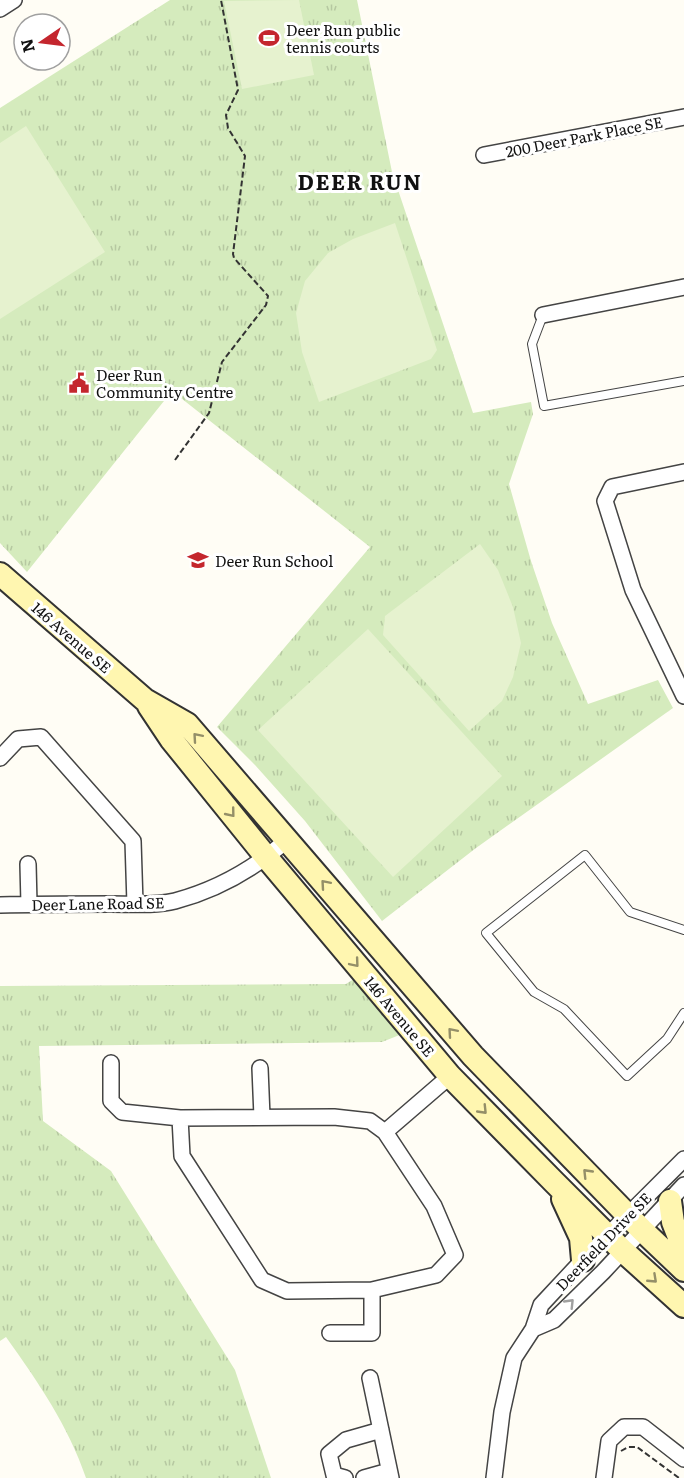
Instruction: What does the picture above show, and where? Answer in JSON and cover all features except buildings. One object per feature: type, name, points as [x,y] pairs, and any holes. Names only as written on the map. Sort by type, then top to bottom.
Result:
[{"type":"street","points":[[0,9],[14,0]]},
{"type":"street","name":"200 Deer Park Place SE","points":[[484,155],[684,117]]},
{"type":"street","points":[[543,315],[684,287]]},
{"type":"street","points":[[684,472],[612,487],[605,501],[633,590],[684,696]]},
{"type":"street","name":"146 Avenue SE","points":[[0,574],[145,700],[187,724],[473,1056],[635,1223],[684,1270]]},
{"type":"street","name":"146 Avenue SE","points":[[145,700],[171,739],[267,858],[450,1076],[616,1243],[684,1306]]},
{"type":"street","points":[[0,758],[18,739],[41,737],[133,841],[135,904]]},
{"type":"street","name":"Deer Lane Road SE","points":[[0,904],[135,904],[173,901],[232,878],[267,858],[287,840]]},
{"type":"street","points":[[28,864],[29,904]]},
{"type":"street","points":[[111,1063],[111,1101],[122,1112],[180,1118],[334,1116],[370,1121],[384,1132],[434,1206],[454,1255],[436,1275],[372,1290],[287,1291],[262,1280],[182,1156],[180,1118]]},
{"type":"street","points":[[260,1068],[261,1117]]},
{"type":"street","points":[[384,1132],[450,1076]]},
{"type":"street","name":"Deerfield Drive SE","points":[[533,1329],[554,1320],[635,1223],[684,1159]]},
{"type":"street","points":[[554,1182],[581,1238],[583,1260]]},
{"type":"street","points":[[677,1193],[673,1222],[684,1250]]},
{"type":"street","name":"Deerfield Drive SE","points":[[494,1478],[502,1412],[514,1358],[533,1329],[541,1305],[583,1260],[616,1243],[635,1223],[677,1193]]},
{"type":"street","points":[[330,1333],[372,1333],[372,1290]]},
{"type":"street","points":[[364,1478],[390,1475],[370,1378]]},
{"type":"street","points":[[604,1478],[609,1441],[624,1428],[643,1426],[684,1459]]},
{"type":"street","points":[[345,1478],[334,1475],[329,1454],[346,1440],[381,1430]]},
{"type":"lane","points":[[543,315],[531,344],[544,406],[684,381]]},
{"type":"lane","points":[[684,930],[630,912],[585,855],[486,933],[534,992],[564,1009],[627,1076],[667,1039],[684,1013]]},
{"type":"path","points":[[175,460],[209,413],[222,362],[266,306],[268,296],[233,254],[245,156],[228,128],[226,115],[238,90],[221,0]]},
{"type":"path","points":[[638,1447],[679,1478]]},
{"type":"green space","points":[[170,0],[357,0],[392,172],[473,413],[531,402],[533,414],[509,484],[552,623],[588,704],[658,680],[673,708],[476,848],[382,921],[305,821],[217,727],[370,547],[172,391],[27,572],[0,543],[0,108],[57,72],[72,72],[72,62]]},
{"type":"green space","name":"Deer Run public tennis courts","points":[[299,0],[314,75],[242,89],[224,1]]},
{"type":"green space","points":[[26,126],[105,252],[0,319],[0,143]]},
{"type":"green space","points":[[395,223],[437,350],[431,359],[319,402],[302,352],[296,313],[305,281],[328,253],[353,239]]},
{"type":"green space","points":[[480,544],[498,570],[513,607],[521,643],[513,677],[502,701],[469,731],[383,635],[385,616]]},
{"type":"green space","points":[[368,629],[502,776],[393,877],[258,730]]},
{"type":"green space","points":[[357,977],[402,1034],[382,1042],[39,1046],[43,1121],[111,1171],[235,1370],[271,1478],[86,1478],[70,1440],[41,1387],[6,1337],[0,1341],[0,986],[346,984]]},
{"type":"place","name":"Deer Run public tennis courts","points":[[269,38]]},
{"type":"place","name":"Deer Run Community Centre","points":[[79,383]]},
{"type":"place","name":"Deer Run School","points":[[198,560]]},
{"type":"district","name":"DEER RUN","points":[[360,180]]}]
